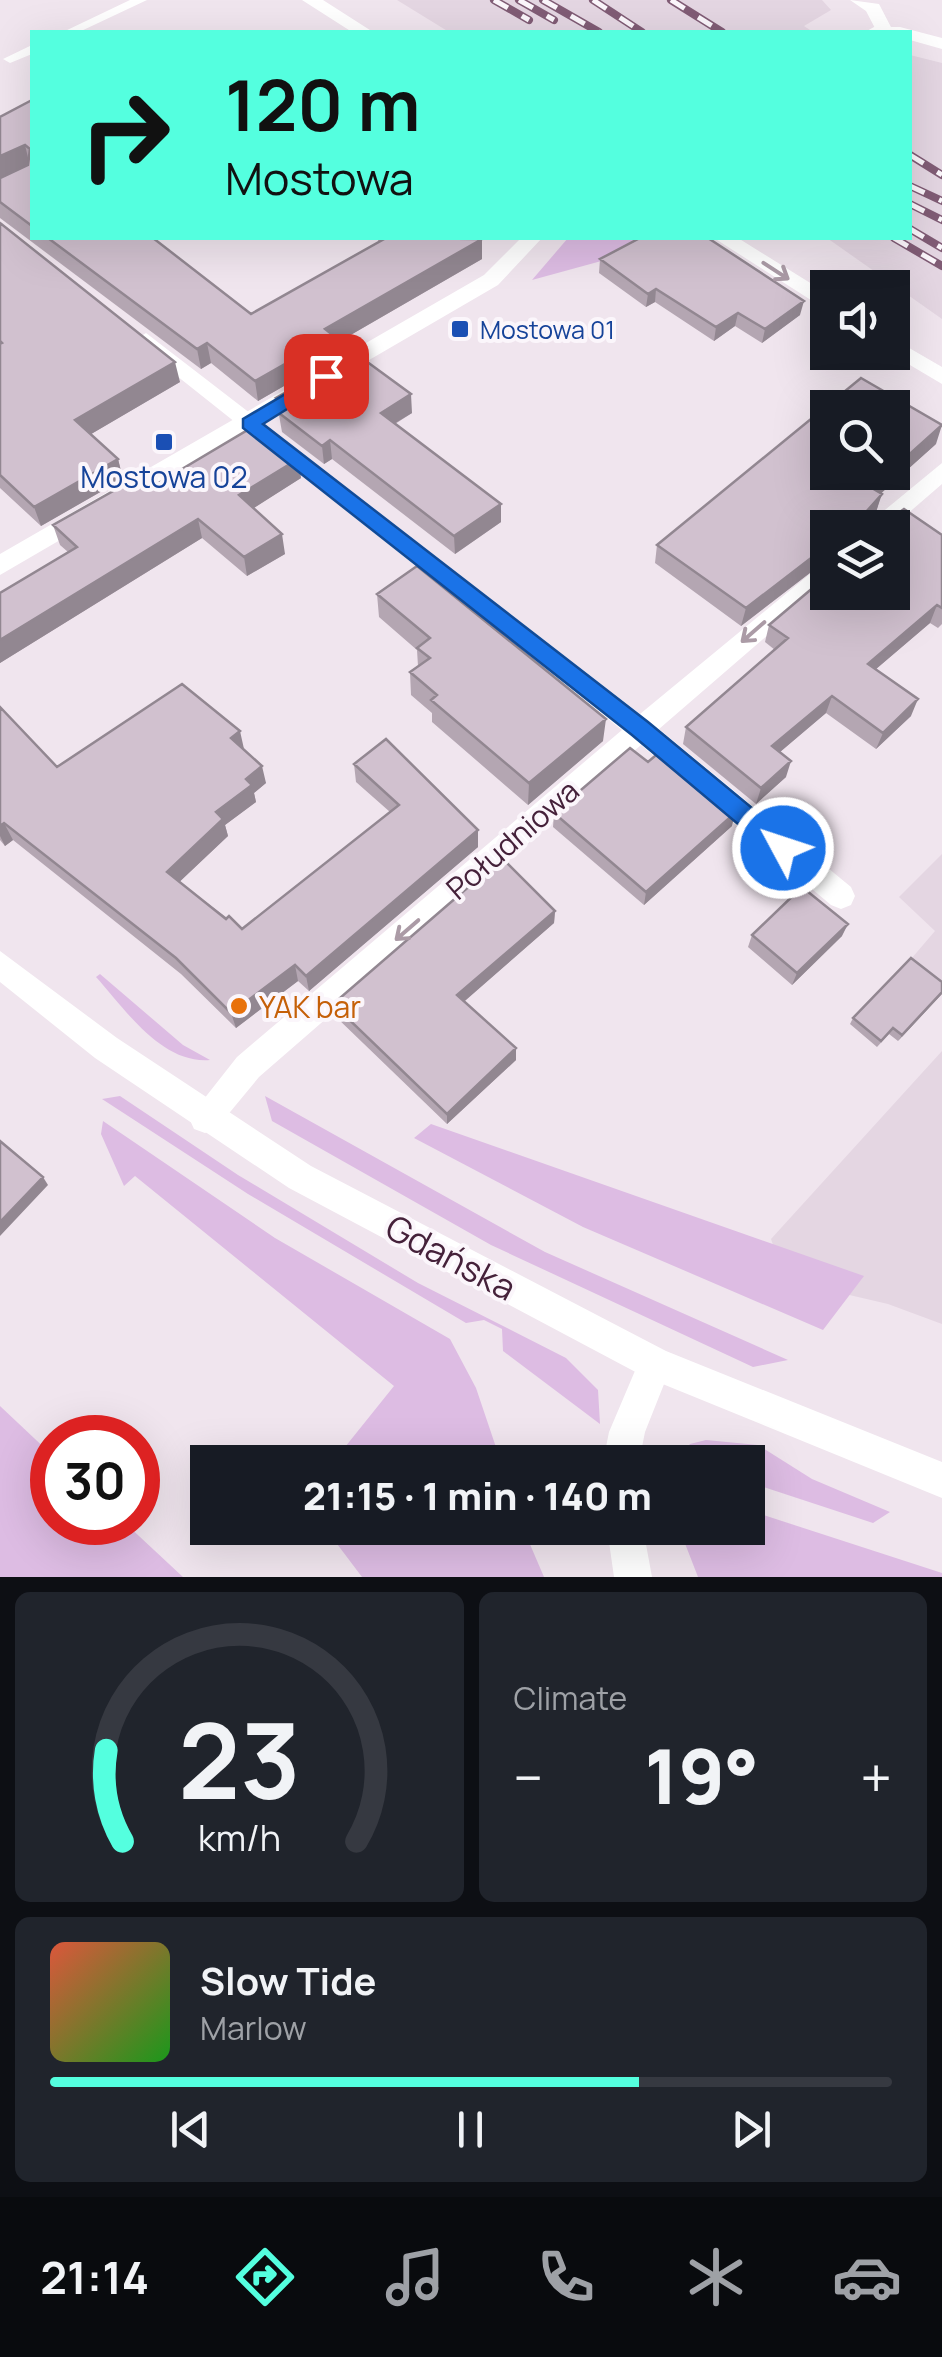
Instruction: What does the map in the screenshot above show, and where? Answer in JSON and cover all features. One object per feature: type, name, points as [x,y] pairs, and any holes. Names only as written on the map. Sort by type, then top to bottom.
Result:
[{"type":"street","points":[[310,0],[361,30]]},
{"type":"street","points":[[859,0],[873,8],[884,30]]},
{"type":"street","points":[[328,30],[347,21]]},
{"type":"street","points":[[912,35],[942,44]]},
{"type":"street","points":[[0,566],[250,424],[503,271],[530,240]]},
{"type":"street","points":[[727,240],[810,293]]},
{"type":"street","points":[[123,322],[640,729],[840,896]]},
{"type":"street","points":[[910,357],[942,377]]},
{"type":"street","points":[[896,510],[942,470]]},
{"type":"street","name":"Południowa","points":[[206,1118],[248,1067],[810,583]]},
{"type":"street","name":"Gdańska","points":[[0,964],[106,1048],[300,1177],[655,1364],[942,1480]]},
{"type":"street","points":[[624,1445],[655,1364]]},
{"type":"street","points":[[627,1545],[633,1577]]},
{"type":"lane","points":[[73,30],[141,0]]},
{"type":"lane","points":[[10,59],[30,50]]},
{"type":"shaded area","points":[[397,0],[822,0],[831,10],[804,26],[810,30],[446,30]]},
{"type":"shaded area","points":[[912,56],[942,63],[942,319],[910,296],[910,270],[872,270],[830,240],[912,240]]},
{"type":"shaded area","points":[[566,240],[638,240],[605,260],[532,280]]},
{"type":"shaded area","points":[[942,854],[942,987],[911,959],[935,931],[899,897]]},
{"type":"shaded area","points":[[100,974],[183,1045],[210,1060],[192,1059],[160,1044],[119,1004],[96,977]]},
{"type":"shaded area","points":[[942,1051],[942,1324],[888,1304],[785,1280],[771,1239]]},
{"type":"shaded area","points":[[120,1096],[238,1175],[418,1283],[566,1358],[598,1390],[600,1424],[503,1351],[502,1329],[484,1320],[466,1323],[248,1194],[102,1099]]},
{"type":"shaded area","points":[[265,1096],[545,1252],[788,1360],[753,1367],[491,1245],[272,1121]]},
{"type":"shaded area","points":[[103,1121],[275,1238],[450,1339],[476,1388],[495,1445],[347,1445],[394,1386],[135,1176],[124,1186],[101,1134]]},
{"type":"shaded area","points":[[431,1124],[864,1276],[823,1330],[583,1227],[414,1138]]},
{"type":"shaded area","points":[[0,1406],[30,1434],[30,1545],[149,1545],[183,1577],[0,1577]]},
{"type":"shaded area","points":[[706,1440],[758,1445],[689,1445]]},
{"type":"shaded area","points":[[765,1449],[812,1479],[890,1512],[873,1523],[765,1488]]},
{"type":"shaded area","points":[[765,1516],[942,1573],[942,1577],[698,1577],[686,1545],[765,1545]]},
{"type":"shaded area","points":[[338,1545],[530,1545],[544,1577],[362,1577]]},
{"type":"building","points":[[30,101],[30,149],[25,145],[0,156],[0,117]]},
{"type":"building","points":[[30,149],[30,224],[0,202],[0,178],[28,165]]},
{"type":"building","points":[[0,223],[175,362],[75,420],[118,459],[34,507],[0,475]]},
{"type":"building","points":[[51,240],[156,240],[251,314],[382,240],[480,240],[325,329],[334,336],[255,381],[207,343],[197,349]]},
{"type":"building","points":[[636,240],[711,240],[804,301],[765,329],[738,313],[716,327],[656,289],[648,294],[600,259]]},
{"type":"building","points":[[355,353],[411,394],[381,413],[501,504],[454,536],[330,440],[322,446],[279,413],[288,407],[276,398]]},
{"type":"building","points":[[861,378],[882,390],[846,390]]},
{"type":"building","points":[[910,406],[942,425],[910,454]]},
{"type":"building","points":[[810,420],[810,490],[875,490],[882,494],[868,510],[810,510],[810,559],[746,608],[657,545]]},
{"type":"building","points":[[256,425],[298,459],[239,495],[282,534],[244,557],[198,519],[0,640],[0,593],[77,547],[53,525],[138,477],[150,488]]},
{"type":"building","points":[[910,513],[942,535],[942,608],[937,605],[868,664],[918,699],[883,733],[832,696],[772,746],[791,761],[761,788],[686,727],[788,638],[769,625],[810,590],[810,610],[910,610]]},
{"type":"building","points":[[417,566],[606,719],[529,783],[431,700],[437,695],[410,672],[430,658],[417,648],[430,638],[377,594]]},
{"type":"building","points":[[182,684],[240,731],[231,738],[262,766],[246,779],[252,785],[216,812],[223,819],[167,872],[242,929],[399,805],[354,764],[386,739],[478,830],[306,976],[295,965],[231,1013],[176,958],[4,823],[0,826],[0,707],[57,767]]},
{"type":"building","points":[[630,748],[648,762],[661,751],[735,813],[646,892],[554,813]]},
{"type":"building","points":[[502,858],[555,911],[457,995],[516,1048],[447,1114],[333,1004]]},
{"type":"building","points":[[802,887],[848,924],[797,973],[752,935]]},
{"type":"building","points":[[911,958],[942,982],[942,992],[902,1035],[893,1028],[881,1041],[853,1018]]},
{"type":"building","points":[[0,1141],[43,1177],[0,1222]]},
{"type":"railway","points":[[494,0],[529,20]]},
{"type":"railway","points":[[519,0],[554,20]]},
{"type":"railway","points":[[543,0],[596,30]]},
{"type":"railway","points":[[593,0],[639,30]]},
{"type":"railway","points":[[671,0],[719,30]]},
{"type":"railway","points":[[912,156],[942,175]]},
{"type":"railway","points":[[912,187],[942,201]]},
{"type":"railway","points":[[912,205],[942,220]]},
{"type":"railway","points":[[912,230],[942,248]]},
{"type":"railway","points":[[897,240],[942,266]]},
{"type":"place","name":"Mostowa 01","points":[[460,329]]},
{"type":"place","name":"Mostowa 02","points":[[164,442]]},
{"type":"place","name":"YAK bar","points":[[239,1006]]},
{"type":"route","points":[[326,376],[250,424],[640,729],[783,848]]}]
